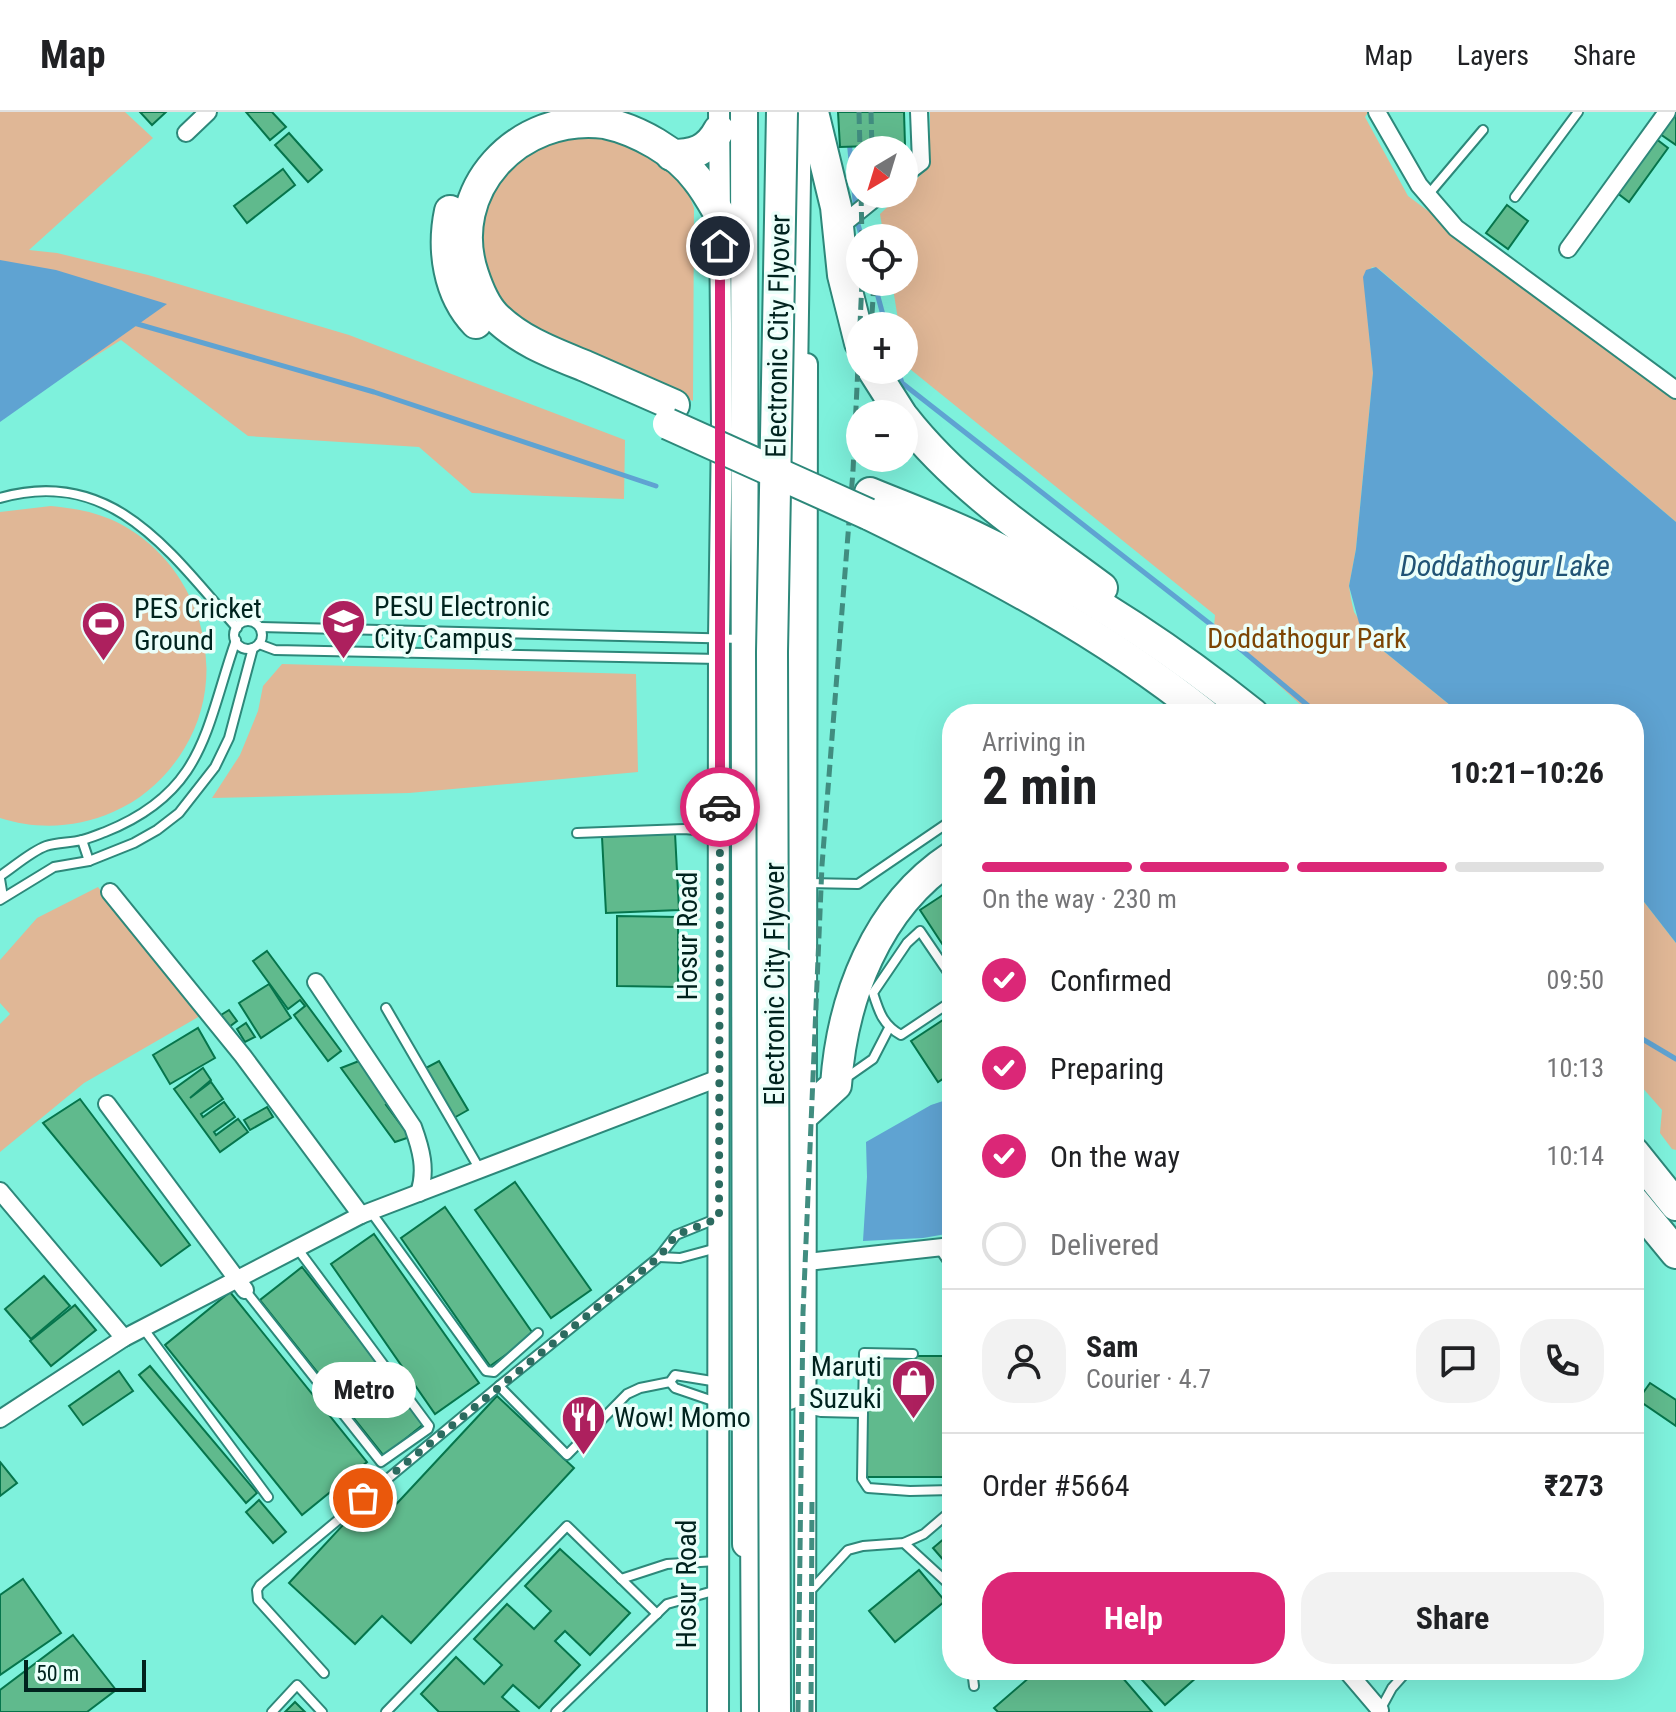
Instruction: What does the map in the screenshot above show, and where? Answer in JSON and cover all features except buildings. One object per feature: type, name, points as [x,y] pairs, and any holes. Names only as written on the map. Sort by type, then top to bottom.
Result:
[{"type":"highway","points":[[534,112],[509,123],[493,135],[467,164],[457,183],[446,227],[446,253],[458,296],[473,320],[508,350],[586,389],[671,415]]},
{"type":"highway","name":"Hosur Road","points":[[744,112],[732,649],[746,1712]]},
{"type":"highway","name":"Electronic City Flyover","points":[[757,1712],[755,1122],[762,112]]},
{"type":"highway","name":"Electronic City Flyover","points":[[775,1712],[772,652],[782,112]]},
{"type":"highway","points":[[789,1712],[798,1120],[788,778],[798,112]]},
{"type":"highway","points":[[813,112],[833,194],[843,275],[852,312]]},
{"type":"highway","points":[[720,215],[696,177],[650,140],[605,123],[579,119],[532,133],[515,141],[499,156],[483,177],[466,218],[466,243],[478,290],[492,313],[511,331],[671,415],[869,504],[985,542],[1118,615],[1240,704]]},
{"type":"highway","points":[[671,155],[692,155],[703,150],[719,121]]},
{"type":"highway","points":[[918,433],[954,473],[1025,531],[1142,617],[1171,652]]},
{"type":"highway","points":[[869,504],[1026,595],[1154,676],[1191,704]]},
{"type":"highway","points":[[798,1120],[836,1085],[843,1023],[860,970],[886,925],[942,863]]},
{"type":"highway","points":[[1644,1165],[1676,1205]]},
{"type":"highway","points":[[1644,1214],[1676,1253]]},
{"type":"street","points":[[186,133],[208,112]]},
{"type":"street","points":[[805,1712],[807,1262],[798,1120],[807,883],[807,112]]},
{"type":"street","points":[[918,164],[921,162],[919,112]]},
{"type":"street","points":[[1377,112],[1409,170],[1456,228],[1676,390]]},
{"type":"street","points":[[1568,249],[1667,112]]},
{"type":"street","name":"Hosur Road","points":[[718,1712],[720,832],[732,649],[722,429],[719,121]]},
{"type":"street","points":[[838,228],[863,208]]},
{"type":"street","points":[[110,892],[366,1213]]},
{"type":"street","points":[[316,982],[413,1127],[424,1172],[419,1193]]},
{"type":"street","points":[[0,1419],[124,1338],[241,1285],[297,1248],[366,1213],[719,1078]]},
{"type":"street","points":[[107,1104],[241,1285]]},
{"type":"street","points":[[0,1191],[124,1338]]},
{"type":"street","points":[[807,1262],[942,1247]]},
{"type":"street","points":[[1354,1680],[1379,1711]]},
{"type":"lane","points":[[1515,197],[1578,112]]},
{"type":"lane","points":[[1428,195],[1483,130]]},
{"type":"lane","points":[[0,498],[54,492],[77,495],[118,511],[145,527],[166,546],[237,628],[209,730],[197,756],[181,778],[145,812],[124,823],[82,840],[46,846],[0,878],[2,899],[54,867],[89,861],[134,843],[179,813],[215,767],[229,738],[256,646],[262,636],[260,627]]},
{"type":"lane","points":[[237,628],[248,621],[260,627],[732,649]]},
{"type":"lane","points":[[236,640],[242,647],[275,650],[732,649]]},
{"type":"lane","points":[[807,883],[858,884],[942,827]]},
{"type":"lane","points":[[577,833],[684,829],[720,832]]},
{"type":"lane","points":[[82,840],[89,861]]},
{"type":"lane","points":[[942,963],[920,931],[907,943],[873,993],[882,1018],[889,1028],[901,1035],[942,1008]]},
{"type":"lane","points":[[386,1008],[479,1168]]},
{"type":"lane","points":[[836,1085],[873,1059],[889,1028]]},
{"type":"lane","points":[[366,1213],[486,1371],[494,1372],[538,1333]]},
{"type":"lane","points":[[324,1673],[258,1600],[256,1595],[260,1585],[659,1257],[676,1235],[719,1218]]},
{"type":"lane","points":[[241,1285],[381,1462],[429,1426],[297,1248]]},
{"type":"lane","points":[[659,1257],[680,1258],[719,1248]]},
{"type":"lane","points":[[143,1328],[268,1497]]},
{"type":"lane","points":[[913,1354],[864,1353],[862,1479],[868,1488],[942,1491]]},
{"type":"lane","points":[[499,1386],[567,1455],[627,1394],[670,1382],[675,1375],[719,1382]]},
{"type":"lane","points":[[670,1382],[675,1388],[718,1403]]},
{"type":"lane","points":[[806,1409],[863,1413]]},
{"type":"lane","points":[[806,1589],[813,1588],[848,1550],[904,1543],[924,1534],[942,1519]]},
{"type":"lane","points":[[386,1712],[567,1526],[657,1614]]},
{"type":"lane","points":[[904,1543],[942,1578]]},
{"type":"lane","points":[[621,1579],[667,1564],[718,1561]]},
{"type":"lane","points":[[556,1712],[667,1604],[718,1590]]},
{"type":"lane","points":[[973,1680],[974,1686]]},
{"type":"lane","points":[[1379,1711],[1399,1680]]},
{"type":"lane","points":[[272,1712],[297,1685],[322,1712]]},
{"type":"green space","points":[[0,112],[125,112],[153,138],[29,250],[57,253],[148,275],[349,335],[625,440],[624,499],[472,493],[419,447],[248,436],[121,340],[0,416]]},
{"type":"green space","name":"Doddathogur Park","points":[[930,112],[1368,112],[1365,117],[1408,196],[1676,395],[1676,522],[1379,269],[1372,267],[1364,281],[1373,373],[1356,549],[1349,586],[1351,599],[1354,612],[1375,644],[1449,704],[1300,704],[1214,627],[1215,615],[918,375],[918,312],[897,312],[894,296],[918,296],[918,224],[882,224],[880,214],[886,208],[918,208],[918,178],[930,166]]},
{"type":"green space","points":[[573,132],[632,143],[676,175],[688,192],[694,208],[693,401],[525,326],[504,309],[481,267],[481,210],[516,157]]},
{"type":"green space","name":"PES Cricket Ground","points":[[51,506],[81,510],[110,519],[140,536],[165,560],[185,587],[198,618],[205,651],[206,684],[199,717],[184,749],[153,786],[124,807],[99,817],[71,824],[43,826],[0,818],[0,512]]},
{"type":"green space","points":[[282,664],[636,674],[638,772],[409,793],[212,798],[240,755],[258,711],[263,686]]},
{"type":"green space","points":[[98,887],[200,1016],[84,1083],[0,1152],[0,1024],[10,1014],[0,1003],[0,960],[37,918]]},
{"type":"green space","points":[[1644,902],[1676,943],[1676,1150],[1660,1133],[1662,1110],[1644,1089]]},
{"type":"water","points":[[0,260],[56,270],[167,304],[0,422]]},
{"type":"water","name":"Doddathogur Lake","points":[[1376,267],[1676,522],[1676,943],[1644,902],[1644,704],[1449,704],[1375,644],[1359,623],[1349,586],[1356,549],[1373,373],[1363,277],[1366,270]]},
{"type":"water","points":[[942,1101],[942,1235],[863,1241],[866,1142]]},
{"type":"waterway","points":[[856,208],[858,224]]},
{"type":"waterway","points":[[878,296],[882,312]]},
{"type":"waterway","points":[[134,323],[374,392],[656,486]]},
{"type":"waterway","points":[[903,384],[1214,627],[1306,704]]},
{"type":"waterway","points":[[1644,1040],[1676,1059]]},
{"type":"railway","points":[[859,112],[860,136]]},
{"type":"railway","points":[[871,112],[872,136]]},
{"type":"railway","points":[[861,208],[862,224]]},
{"type":"railway","points":[[798,1712],[803,1313],[822,865],[853,471],[861,296]]},
{"type":"railway","points":[[872,312],[873,296]]},
{"type":"railway","points":[[811,1712],[812,1496]]},
{"type":"way so far","points":[[363,1498],[659,1257],[676,1235],[719,1218],[720,807]]},
{"type":"place","name":"PESU Electronic City Campus","points":[[343,661]]},
{"type":"place","name":"PES Cricket Ground","points":[[103,663]]},
{"type":"place","name":"Maruti Suzuki","points":[[913,1421]]},
{"type":"place","name":"Wow! Momo","points":[[583,1456]]},
{"type":"place","name":"Metro","points":[[363,1498]]},
{"type":"route","points":[[720,246],[720,807]]}]
